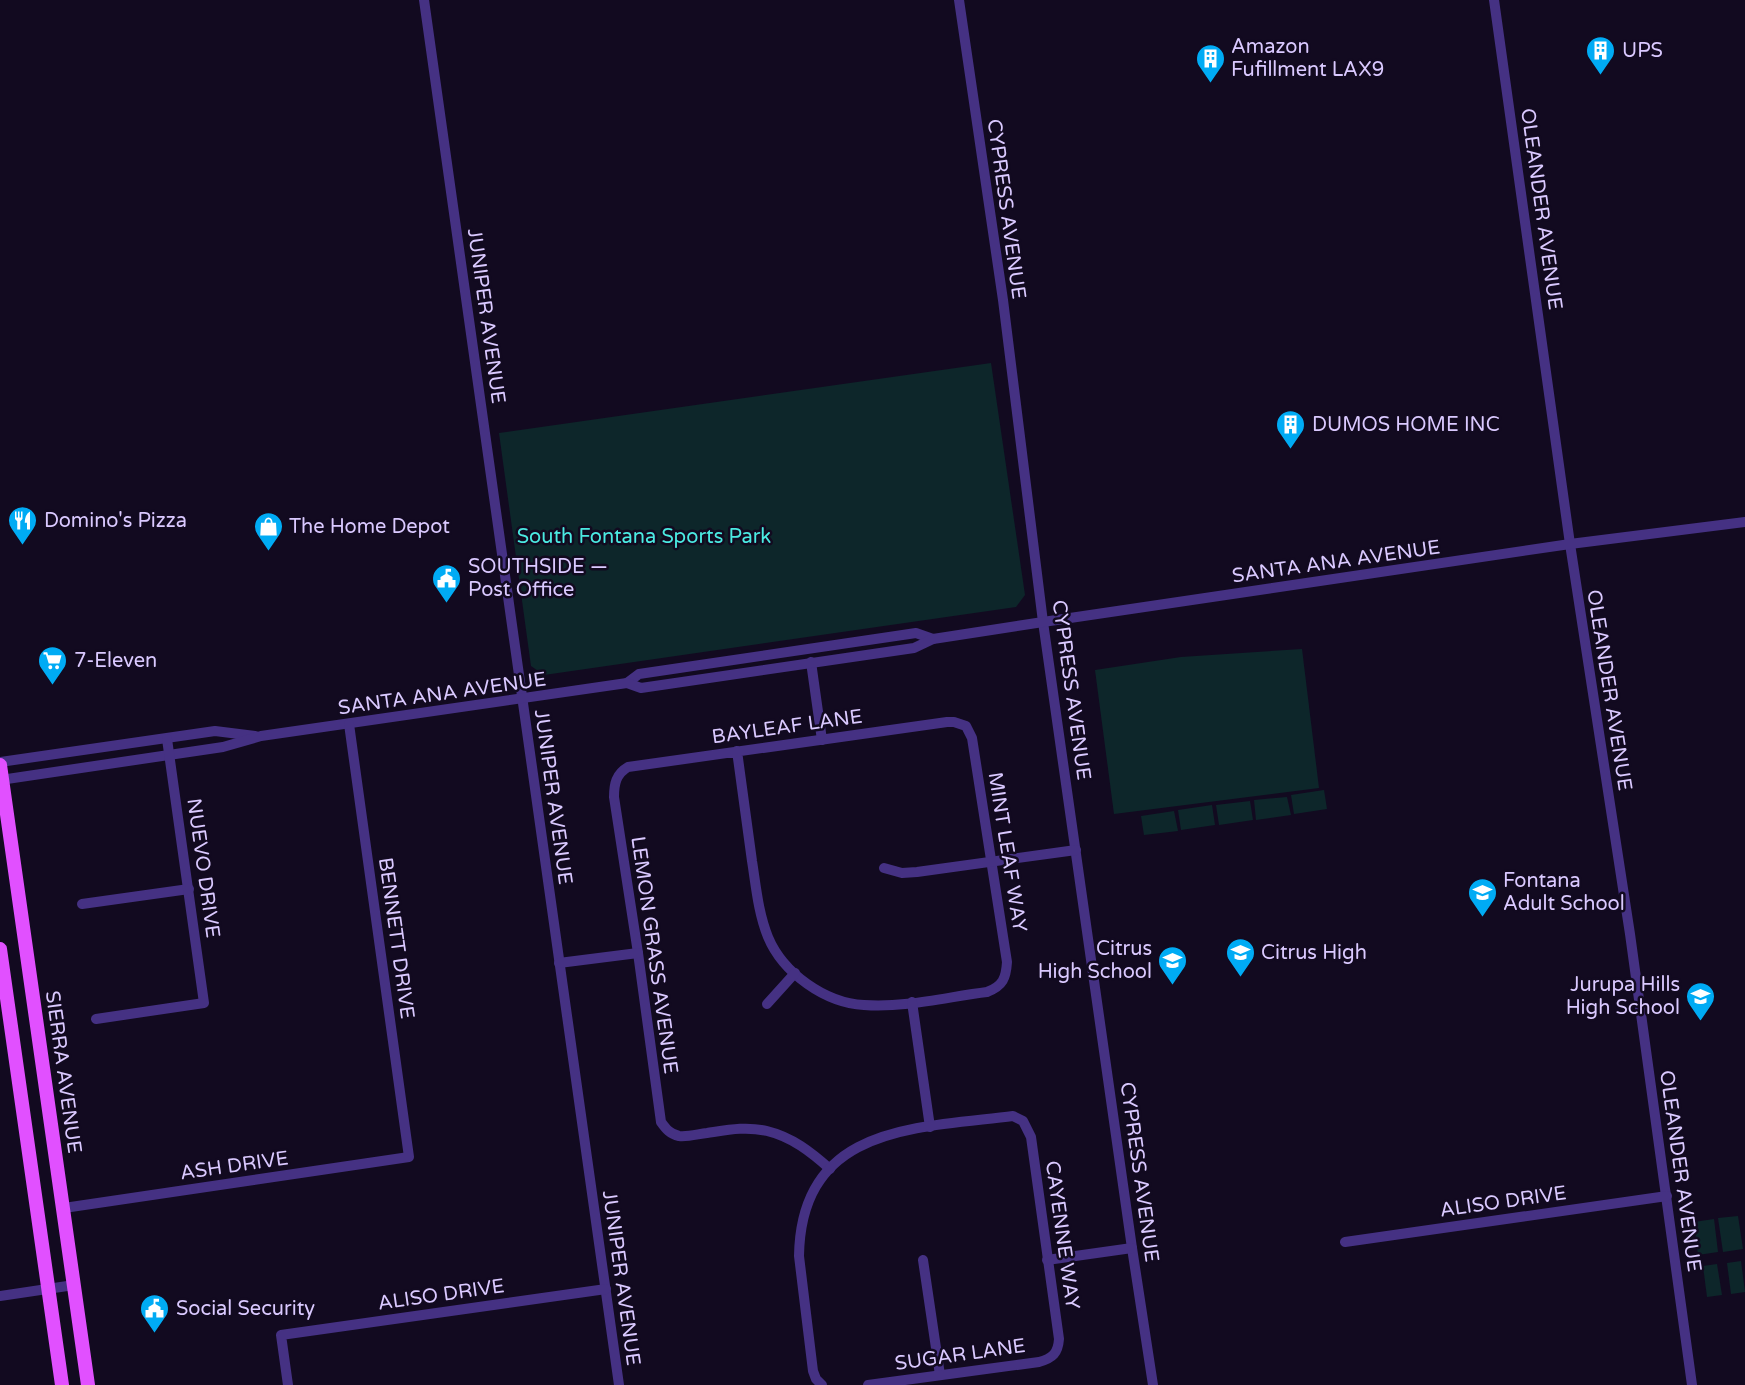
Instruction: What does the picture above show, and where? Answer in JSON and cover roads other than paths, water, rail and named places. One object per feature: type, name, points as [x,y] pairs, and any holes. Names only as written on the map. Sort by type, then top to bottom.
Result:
[{"type":"main road","name":"SIERRA AVENUE","points":[[0,764],[88,1385]]},
{"type":"main road","points":[[0,949],[62,1385]]},
{"type":"street","name":"JUNIPER AVENUE","points":[[424,0],[620,1385]]},
{"type":"street","name":"CYPRESS AVENUE","points":[[959,0],[1003,300],[1043,622],[1153,1385]]},
{"type":"street","name":"OLEANDER AVENUE","points":[[1494,0],[1570,544],[1630,934],[1692,1385]]},
{"type":"street","name":"SANTA ANA AVENUE","points":[[627,683],[641,688],[914,648],[933,639],[1043,622],[1570,544],[1745,522]]},
{"type":"street","name":"SANTA ANA AVENUE","points":[[1,780],[224,747],[261,736],[627,683],[639,674],[916,633],[933,639]]},
{"type":"street","points":[[811,662],[822,740]]},
{"type":"street","name":"BAYLEAF LANE","points":[[616,778],[628,767],[947,722],[966,726]]},
{"type":"street","name":"BENNETT DRIVE","points":[[349,724],[410,1157]]},
{"type":"street","name":"MINT LEAF WAY","points":[[912,1002],[987,992],[1001,986],[1005,978],[1007,962],[993,861],[972,738],[966,726]]},
{"type":"street","name":"SANTA ANA AVENUE","points":[[0,764],[215,731],[261,736]]},
{"type":"street","name":"NUEVO DRIVE","points":[[96,1019],[204,1003],[167,739]]},
{"type":"street","points":[[737,752],[762,920],[769,939],[776,952],[795,973],[820,992],[847,1003],[878,1005],[912,1002],[930,1127],[893,1132],[873,1139],[853,1150],[831,1168],[812,1194],[804,1215],[799,1240],[799,1256],[813,1371],[816,1379],[822,1385]]},
{"type":"street","name":"LEMON GRASS AVENUE","points":[[616,778],[614,797],[661,1122],[671,1133],[686,1136],[735,1129],[752,1128],[768,1131],[799,1144],[831,1168]]},
{"type":"street","points":[[884,868],[893,872],[910,872],[1076,850]]},
{"type":"street","points":[[82,904],[189,889]]},
{"type":"street","points":[[559,963],[638,953]]},
{"type":"street","points":[[767,1004],[795,973]]},
{"type":"street","name":"CAYENNE WAY","points":[[930,1127],[1013,1116],[1023,1121],[1028,1127],[1059,1339],[1059,1348],[1055,1355]]},
{"type":"street","name":"ASH DRIVE","points":[[64,1208],[410,1157]]},
{"type":"street","name":"ALISO DRIVE","points":[[1345,1242],[1667,1196]]},
{"type":"street","points":[[1047,1260],[1132,1248]]},
{"type":"street","points":[[923,1260],[940,1375]]},
{"type":"street","points":[[0,1296],[74,1285]]},
{"type":"street","name":"ALISO DRIVE","points":[[288,1385],[281,1335],[606,1289]]},
{"type":"street","name":"SUGAR LANE","points":[[868,1385],[1039,1362],[1055,1355]]},
{"type":"place","name":"UPS","points":[[1601,76]]},
{"type":"place","name":"Amazon Fufillment LAX9","points":[[1210,84]]},
{"type":"place","name":"DUMOS HOME INC","points":[[1291,450]]},
{"type":"place","name":"Domino's Pizza","points":[[23,546]]},
{"type":"place","name":"The Home Depot","points":[[268,552]]},
{"type":"place","name":"SOUTHSIDE — Post Office","points":[[447,604]]},
{"type":"place","name":"7-Eleven","points":[[53,686]]},
{"type":"place","name":"Fontana Adult School","points":[[1482,918]]},
{"type":"place","name":"Citrus High","points":[[1240,978]]},
{"type":"place","name":"Citrus High School","points":[[1173,986]]},
{"type":"place","name":"Jurupa Hills High School","points":[[1701,1022]]},
{"type":"place","name":"Social Security","points":[[155,1334]]},
{"type":"park label","name":"South Fontana Sports Park","points":[[644,536]]}]
